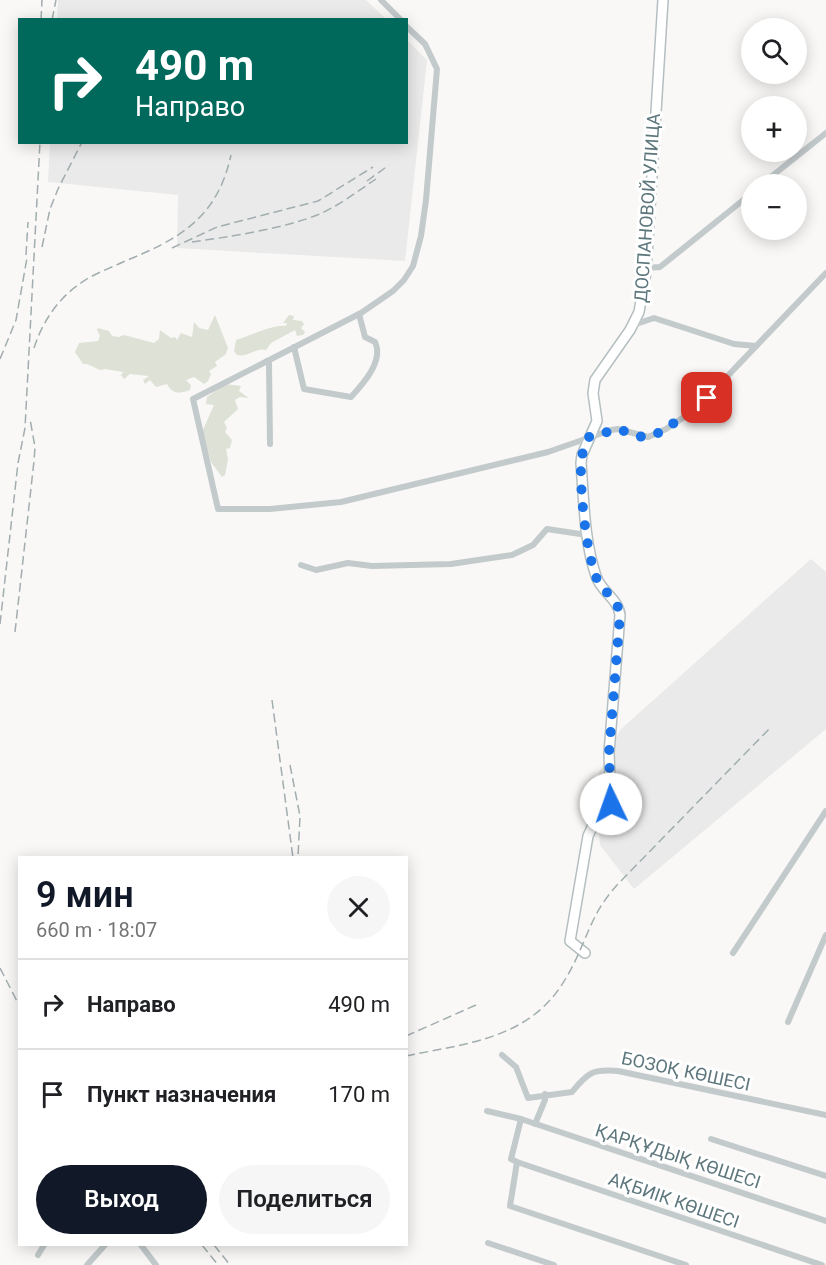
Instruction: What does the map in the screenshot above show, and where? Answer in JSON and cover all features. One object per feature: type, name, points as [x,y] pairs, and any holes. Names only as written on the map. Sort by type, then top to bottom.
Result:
[{"type":"street","points":[[381,0],[399,18]]},
{"type":"street","name":"ДОСПАНОВОЙ УЛИЦА","points":[[583,951],[570,941],[588,836],[595,821],[605,814],[611,804],[609,753],[620,615],[616,602],[596,578],[587,535],[581,463],[589,437],[597,422],[592,393],[595,380],[633,325],[639,312],[646,268],[663,0]]},
{"type":"street","points":[[408,28],[425,44],[437,69],[421,236],[413,266],[393,291],[359,314],[193,399],[218,509],[270,509],[341,501],[527,458],[618,429],[648,437],[666,429],[696,409],[826,273]]},
{"type":"street","points":[[774,174],[826,132]]},
{"type":"street","points":[[646,268],[660,267],[741,202]]},
{"type":"street","points":[[294,347],[304,388],[351,397],[372,369],[378,350],[375,342],[365,337],[359,314]]},
{"type":"street","points":[[633,325],[654,318],[734,344],[756,346]]},
{"type":"street","points":[[267,361],[269,363],[270,444]]},
{"type":"street","points":[[301,565],[316,570],[348,562],[372,566],[452,564],[512,555],[533,545],[547,529],[587,535]]},
{"type":"street","points":[[733,954],[826,811]]},
{"type":"street","points":[[788,1022],[826,935]]},
{"type":"street","name":"БОЗОҚ КӨШЕСІ","points":[[502,1055],[516,1067],[528,1098],[572,1092],[585,1076],[599,1069],[618,1071],[826,1115]]},
{"type":"street","points":[[535,1124],[545,1101],[545,1094]]},
{"type":"street","name":"ҚАРҚҰДЫҚ КӨШЕСІ","points":[[487,1111],[521,1119],[826,1221]]},
{"type":"street","points":[[521,1119],[511,1159],[517,1162],[510,1206],[686,1265]]},
{"type":"street","points":[[711,1139],[826,1176]]},
{"type":"street","name":"АҚБИІК КӨШЕСІ","points":[[517,1162],[822,1265]]},
{"type":"street","points":[[488,1243],[554,1265]]},
{"type":"street","points":[[38,1254],[43,1246]]},
{"type":"street","points":[[87,1265],[104,1246]]},
{"type":"street","points":[[142,1246],[156,1265]]},
{"type":"shaded area","points":[[58,0],[366,0],[385,18],[57,18]]},
{"type":"shaded area","points":[[408,41],[427,60],[405,261],[177,248],[178,195],[48,182],[50,144],[408,144]]},
{"type":"shaded area","points":[[215,315],[228,348],[226,354],[215,362],[217,366],[209,371],[211,374],[204,384],[194,377],[186,380],[191,385],[190,390],[174,391],[167,384],[156,387],[150,380],[145,384],[143,380],[149,376],[130,374],[124,379],[121,375],[123,372],[100,370],[83,364],[75,352],[79,343],[98,341],[100,336],[98,328],[109,331],[112,336],[124,335],[154,343],[159,339],[160,330],[177,340],[181,333],[192,337],[194,322],[199,328],[208,330]]},
{"type":"shaded area","points":[[289,315],[294,316],[293,320],[302,321],[304,324],[301,328],[305,332],[303,335],[297,336],[295,330],[271,343],[266,350],[262,349],[241,356],[234,351],[236,340],[268,328],[286,326],[287,323],[283,323]]},
{"type":"shaded area","points":[[225,384],[241,386],[239,391],[249,398],[240,397],[235,400],[238,409],[224,422],[227,428],[225,432],[232,440],[230,448],[226,449],[228,459],[225,475],[222,477],[211,462],[202,432],[214,405],[206,404],[207,397]]},
{"type":"shaded area","points":[[811,559],[826,572],[826,729],[634,889],[600,845],[596,779],[620,730]]},
{"type":"railway","points":[[41,18],[42,0]]},
{"type":"railway","points":[[52,18],[56,0]]},
{"type":"railway","points":[[0,624],[18,463],[25,428],[40,144]]},
{"type":"railway","points":[[42,247],[50,209],[81,144]]},
{"type":"railway","points":[[34,348],[51,313],[78,285],[100,272],[162,245],[193,224],[216,195],[225,177],[231,155]]},
{"type":"railway","points":[[367,181],[389,165]]},
{"type":"railway","points":[[172,248],[217,227],[318,201],[373,167]]},
{"type":"railway","points":[[192,242],[258,231],[308,218],[336,206],[376,179]]},
{"type":"railway","points":[[26,255],[28,222]]},
{"type":"railway","points":[[0,359],[16,320],[27,258]]},
{"type":"railway","points":[[15,632],[35,447],[30,419]]},
{"type":"railway","points":[[272,700],[293,856]]},
{"type":"railway","points":[[408,1056],[475,1042],[516,1026],[535,1014],[552,998],[566,978],[598,911],[612,891],[771,727]]},
{"type":"railway","points":[[290,765],[300,816],[298,856]]},
{"type":"railway","points":[[0,968],[18,1003]]},
{"type":"railway","points":[[408,1035],[476,1005]]},
{"type":"railway","points":[[203,1246],[218,1265]]},
{"type":"railway","points":[[215,1246],[230,1265]]},
{"type":"route","points":[[611,804],[609,753],[620,615],[616,602],[596,578],[592,562],[587,535],[582,454],[589,437],[618,429],[642,437],[655,435],[696,409],[707,398]]}]
